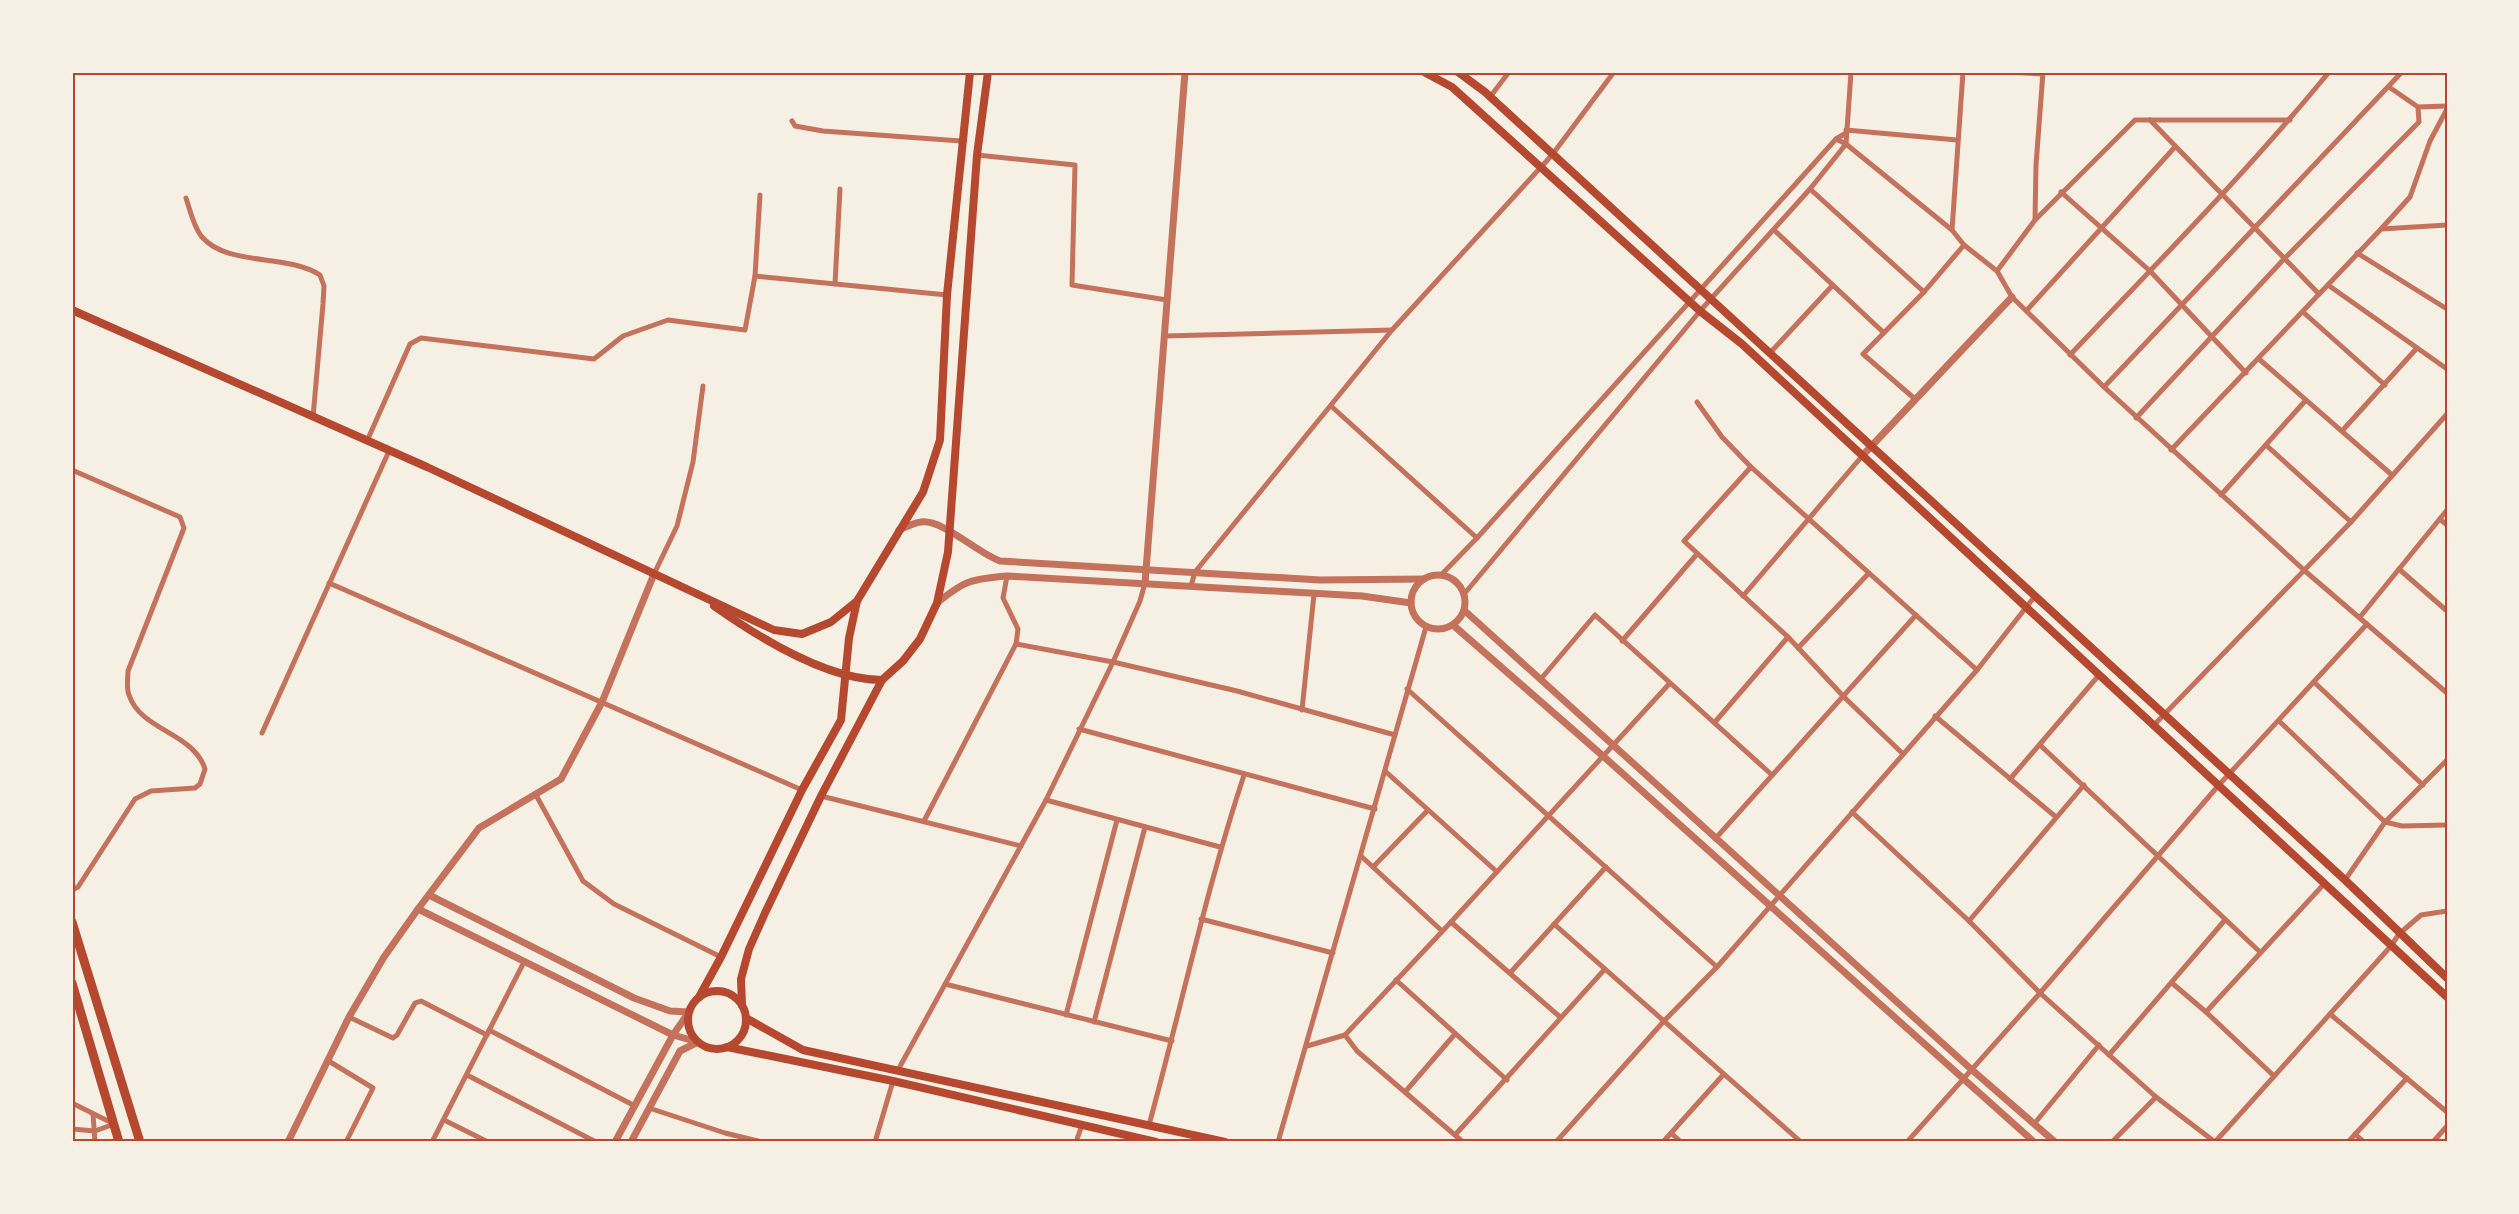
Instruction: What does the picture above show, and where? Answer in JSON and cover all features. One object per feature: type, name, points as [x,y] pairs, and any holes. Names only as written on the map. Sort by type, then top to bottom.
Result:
[{"type":"main road","points":[[970,72],[946,295],[940,440],[923,492],[857,601],[849,638],[841,720],[802,790],[721,957],[689,1012],[689,1028],[698,1042],[711,1048],[727,1047],[893,1081],[1154,1142]]},
{"type":"main road","points":[[727,1047],[741,1036],[746,1018],[742,1005],[741,979],[749,949],[821,796],[882,680],[903,661],[920,639],[937,603],[948,552],[977,155],[988,72]]},
{"type":"main road","points":[[1424,72],[1452,87],[1700,311],[1743,344],[2027,606],[2152,726],[2447,997]]},
{"type":"main road","points":[[1458,72],[1490,97],[1769,354],[1872,445],[2164,716],[2345,880],[2447,978]]},
{"type":"main road","points":[[72,312],[368,441],[774,630],[802,634],[831,622],[857,601]]},
{"type":"main road","points":[[693,592],[738,623],[793,655],[864,680],[882,680]]},
{"type":"main road","points":[[72,922],[140,1142]]},
{"type":"main road","points":[[72,983],[119,1142]]},
{"type":"main road","points":[[699,997],[708,992],[727,993],[742,1005]]},
{"type":"main road","points":[[746,1018],[803,1050],[1225,1142]]},
{"type":"street","points":[[898,1070],[1046,800],[1140,601],[1145,583],[1185,72]]},
{"type":"street","points":[[1490,97],[1509,72]]},
{"type":"street","points":[[1191,586],[1195,572],[1392,330],[1552,155],[1614,72]]},
{"type":"street","points":[[1465,593],[1700,311],[1810,189],[1846,144],[1851,72]]},
{"type":"street","points":[[1952,230],[1963,72]]},
{"type":"street","points":[[2007,72],[2043,73],[2036,165],[2035,220]]},
{"type":"street","points":[[2070,355],[2222,195],[2290,120],[2329,72]]},
{"type":"street","points":[[2103,387],[2402,72]]},
{"type":"street","points":[[2171,450],[2410,197],[2430,141],[2447,107],[2418,107],[2388,87]]},
{"type":"street","points":[[2136,418],[2284,259],[2419,122],[2418,107]]},
{"type":"street","points":[[1997,271],[2035,220],[2134,120],[2290,120]]},
{"type":"street","points":[[2150,120],[2319,294]]},
{"type":"street","points":[[792,121],[795,126],[823,131],[961,141]]},
{"type":"street","points":[[898,531],[922,522],[935,523],[989,557],[1000,561],[1320,580],[1424,579],[1441,574],[1691,302],[1836,139],[1846,132],[1957,140]]},
{"type":"street","points":[[1836,139],[1846,144],[1952,230],[1964,245],[1997,271],[2012,297],[2136,418],[2305,571],[2447,693]]},
{"type":"street","points":[[2027,310],[2175,147]]},
{"type":"street","points":[[977,155],[1075,165],[1072,285],[1167,300]]},
{"type":"street","points":[[835,284],[840,189]]},
{"type":"street","points":[[1810,189],[1924,292]]},
{"type":"street","points":[[2061,192],[2150,271],[2246,373]]},
{"type":"street","points":[[368,441],[410,344],[421,338],[594,359],[623,336],[668,320],[746,330],[754,276],[760,195]]},
{"type":"street","points":[[186,198],[200,235],[213,247],[297,264],[320,275],[324,286],[313,417]]},
{"type":"street","points":[[2380,229],[2447,225]]},
{"type":"street","points":[[1774,230],[1883,332]]},
{"type":"street","points":[[1915,399],[1863,354],[1924,292],[1964,245]]},
{"type":"street","points":[[2357,254],[2447,309]]},
{"type":"street","points":[[754,276],[946,295]]},
{"type":"street","points":[[2328,285],[2447,369]]},
{"type":"street","points":[[1769,354],[1832,286]]},
{"type":"street","points":[[1743,596],[1863,455],[2012,297]]},
{"type":"street","points":[[2303,312],[2385,385]]},
{"type":"street","points":[[1164,336],[1392,330]]},
{"type":"street","points":[[2342,431],[2417,348]]},
{"type":"street","points":[[2259,359],[2392,475]]},
{"type":"street","points":[[288,1142],[349,1017],[384,957],[418,909],[479,828],[561,779],[602,702],[654,574],[677,526],[693,462],[703,386]]},
{"type":"street","points":[[2221,495],[2306,400]]},
{"type":"street","points":[[1698,402],[1722,436],[1751,466],[1977,670]]},
{"type":"street","points":[[1331,406],[1477,537]]},
{"type":"street","points":[[2152,726],[2305,571],[2447,414]]},
{"type":"street","points":[[2266,445],[2351,522]]},
{"type":"street","points":[[262,733],[389,451]]},
{"type":"street","points":[[1751,466],[1684,541],[1788,637],[1844,697],[1902,753]]},
{"type":"street","points":[[72,470],[180,518],[183,522],[184,528],[128,671],[128,694],[138,711],[196,752],[205,769],[200,784],[195,788],[151,791],[135,799],[78,887],[72,890]]},
{"type":"street","points":[[2360,617],[2447,510]]},
{"type":"street","points":[[2440,519],[2447,525]]},
{"type":"street","points":[[1622,641],[1697,554]]},
{"type":"street","points":[[2399,569],[2447,611]]},
{"type":"street","points":[[1798,648],[1869,573]]},
{"type":"street","points":[[1424,579],[1412,593],[1411,603],[1418,621],[1426,627],[1445,629],[1454,625],[1465,611],[1465,593],[1452,578],[1441,574]]},
{"type":"street","points":[[937,603],[953,590],[974,579],[1007,576],[1362,596],[1411,603]]},
{"type":"street","points":[[924,821],[1016,644],[1018,629],[1003,598],[1007,576]]},
{"type":"street","points":[[329,583],[802,790]]},
{"type":"street","points":[[1302,710],[1314,594]]},
{"type":"street","points":[[1556,1142],[1779,897],[1902,753],[1977,670],[2035,596]]},
{"type":"street","points":[[1465,611],[1971,1070],[2055,1142]]},
{"type":"street","points":[[1540,680],[1595,615],[1772,775]]},
{"type":"street","points":[[1716,839],[1916,615]]},
{"type":"street","points":[[1907,1142],[2040,993],[2218,786],[2367,624]]},
{"type":"street","points":[[1454,625],[2034,1142]]},
{"type":"street","points":[[1278,1142],[1426,627]]},
{"type":"street","points":[[1715,722],[1788,637]]},
{"type":"street","points":[[1016,644],[1113,662],[1237,691],[1395,735]]},
{"type":"street","points":[[2010,779],[2098,675]]},
{"type":"street","points":[[2314,682],[2423,785]]},
{"type":"street","points":[[1307,1047],[1345,1035],[1670,683]]},
{"type":"street","points":[[1407,689],[1717,967]]},
{"type":"street","points":[[1935,716],[2056,817]]},
{"type":"street","points":[[2279,721],[2385,822],[2402,826],[2447,825]]},
{"type":"street","points":[[1079,729],[1374,809]]},
{"type":"street","points":[[2040,745],[2260,952]]},
{"type":"street","points":[[2345,880],[2385,822],[2447,760]]},
{"type":"street","points":[[1385,771],[1496,872]]},
{"type":"street","points":[[1149,1125],[1220,847],[1244,775]]},
{"type":"street","points":[[1969,921],[2084,785]]},
{"type":"street","points":[[536,795],[583,881],[614,904],[721,957]]},
{"type":"street","points":[[821,796],[1021,846]]},
{"type":"street","points":[[1046,800],[1220,847]]},
{"type":"street","points":[[1373,867],[1428,810]]},
{"type":"street","points":[[1852,812],[1969,921],[2040,993],[2156,1097],[2215,1142],[2391,946],[2399,934],[2421,915],[2447,910]]},
{"type":"street","points":[[1066,1015],[1117,820]]},
{"type":"street","points":[[1094,1022],[1145,827]]},
{"type":"street","points":[[1361,856],[1442,931]]},
{"type":"street","points":[[1510,973],[1606,867]]},
{"type":"street","points":[[2206,1012],[2324,884]]},
{"type":"street","points":[[429,895],[634,998],[670,1011],[689,1012]]},
{"type":"street","points":[[418,909],[674,1035],[698,1042]]},
{"type":"street","points":[[1201,919],[1333,953]]},
{"type":"street","points":[[2109,1055],[2225,920]]},
{"type":"street","points":[[1451,922],[1560,1017]]},
{"type":"street","points":[[1554,924],[1797,1141]]},
{"type":"street","points":[[432,1142],[524,962]]},
{"type":"street","points":[[1455,1135],[1605,969]]},
{"type":"street","points":[[1396,980],[1507,1080]]},
{"type":"street","points":[[2172,983],[2274,1076]]},
{"type":"street","points":[[945,984],[1172,1041]]},
{"type":"street","points":[[349,1017],[393,1038],[398,1035],[415,1003],[421,1001],[635,1106]]},
{"type":"street","points":[[615,1142],[689,1012]]},
{"type":"street","points":[[2330,1014],[2447,1112]]},
{"type":"street","points":[[1405,1092],[1455,1034]]},
{"type":"street","points":[[1345,1035],[1357,1051],[1463,1142]]},
{"type":"street","points":[[631,1142],[680,1052],[698,1042]]},
{"type":"street","points":[[2034,1124],[2099,1045]]},
{"type":"street","points":[[327,1060],[373,1088],[346,1142]]},
{"type":"street","points":[[466,1075],[596,1142]]},
{"type":"street","points":[[1663,1142],[1723,1075]]},
{"type":"street","points":[[2348,1142],[2407,1078]]},
{"type":"street","points":[[875,1142],[893,1081]]},
{"type":"street","points":[[2112,1142],[2156,1097]]},
{"type":"street","points":[[72,1103],[114,1124]]},
{"type":"street","points":[[649,1108],[725,1134],[762,1142]]},
{"type":"street","points":[[93,1114],[95,1142]]},
{"type":"street","points":[[444,1120],[488,1142]]},
{"type":"street","points":[[72,1129],[95,1131],[114,1124]]},
{"type":"street","points":[[1076,1142],[1082,1125]]},
{"type":"street","points":[[2433,1142],[2447,1126]]},
{"type":"street","points":[[1671,1133],[1681,1142]]},
{"type":"street","points":[[720,1142],[725,1134]]},
{"type":"street","points":[[2355,1134],[2364,1142]]}]
